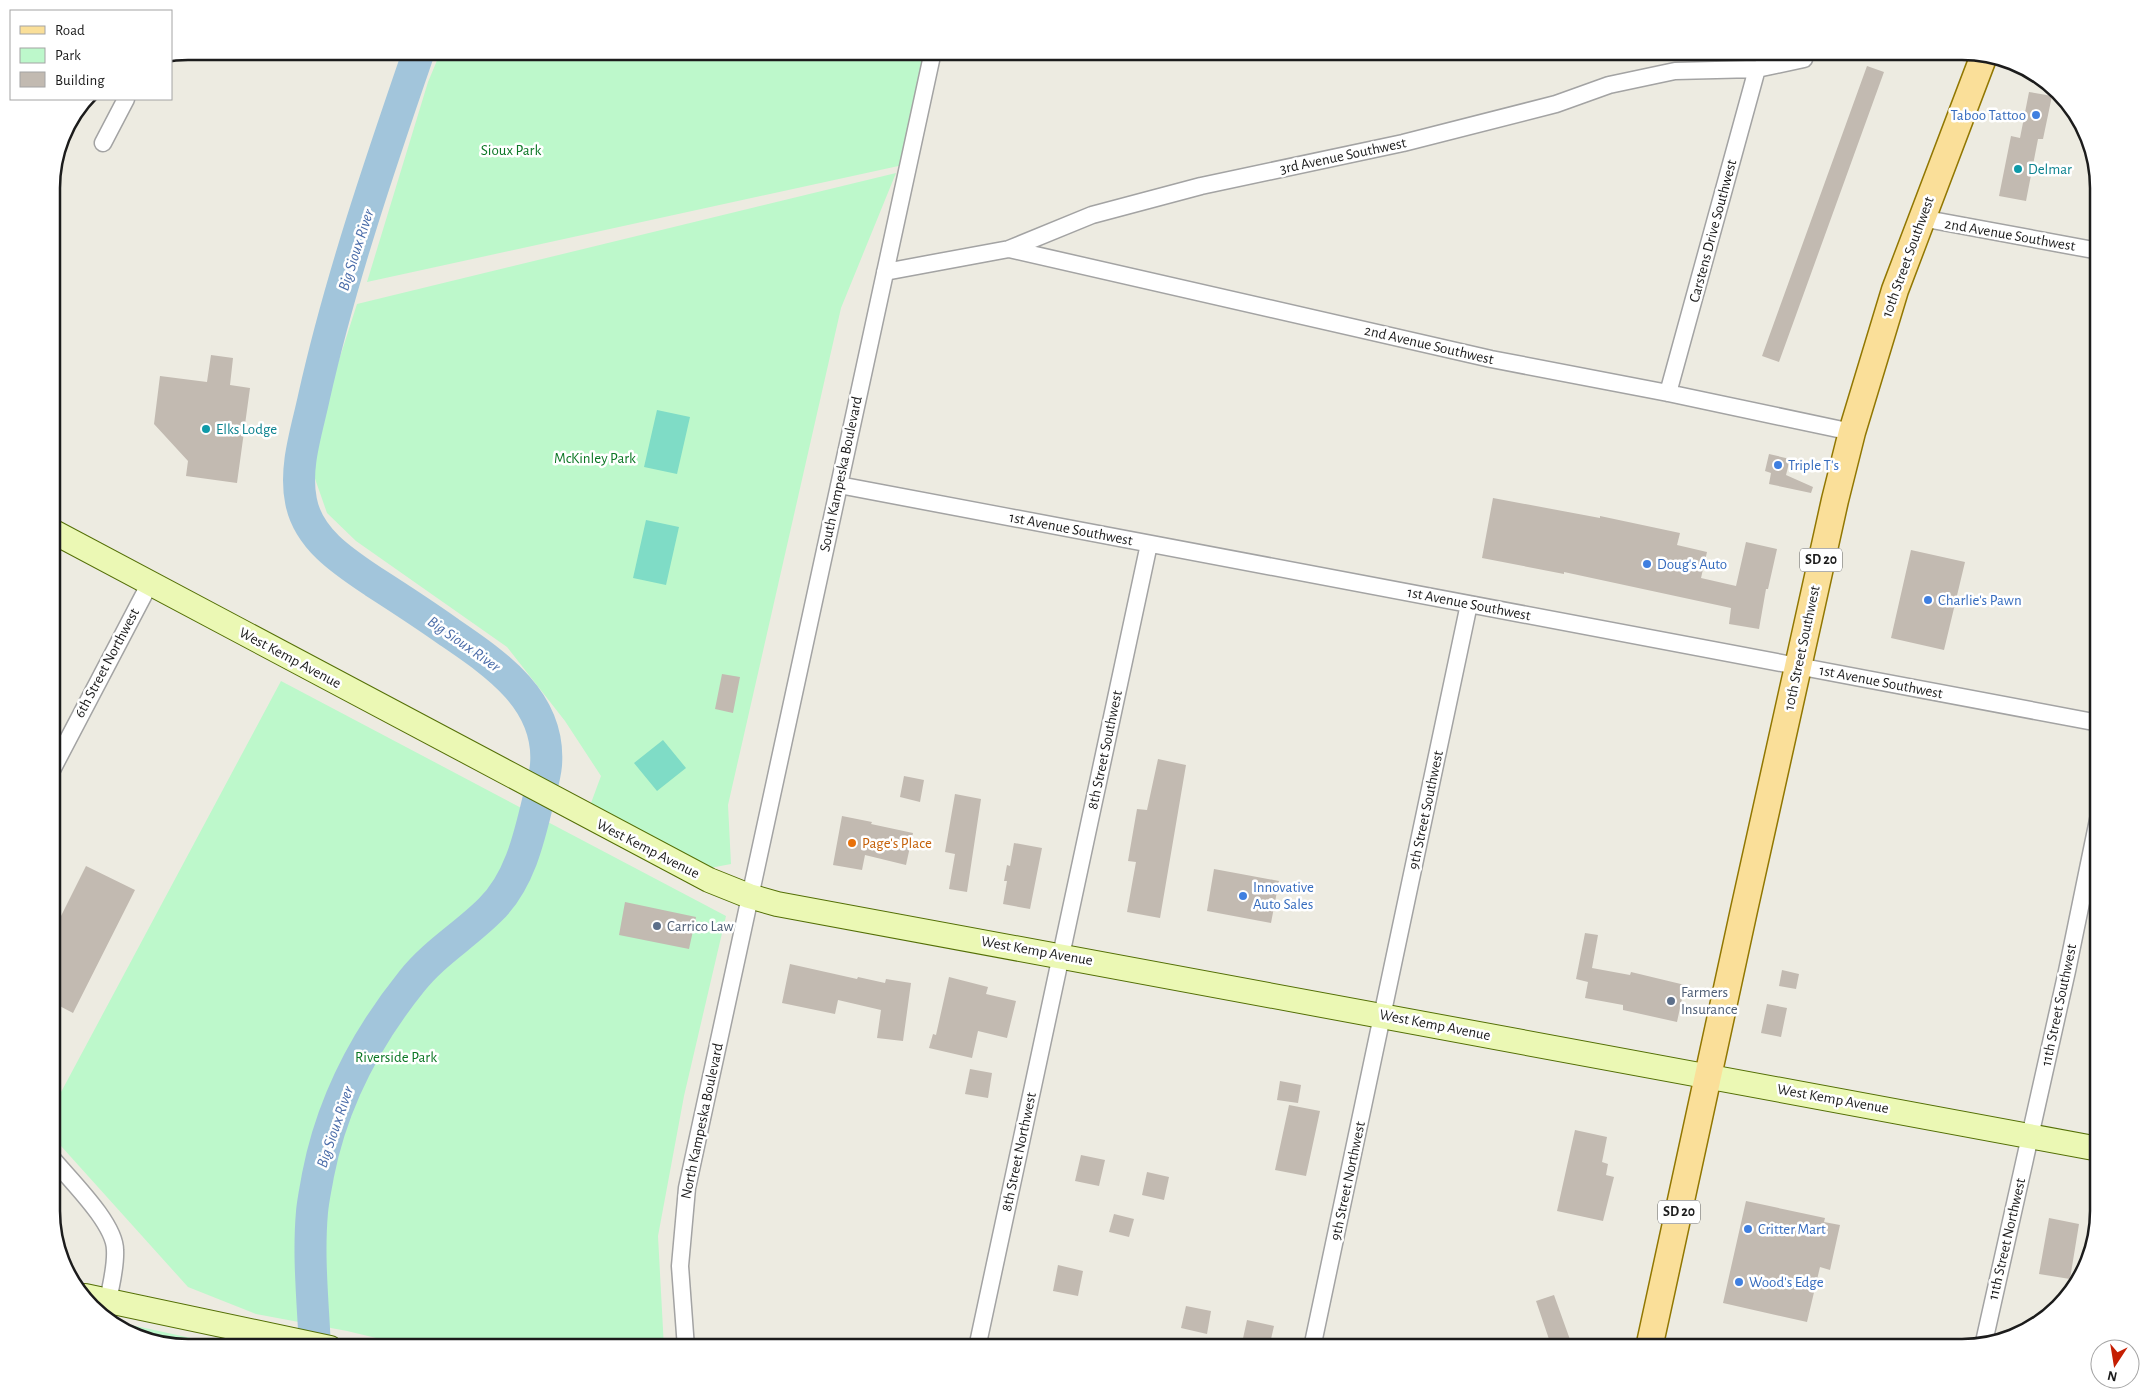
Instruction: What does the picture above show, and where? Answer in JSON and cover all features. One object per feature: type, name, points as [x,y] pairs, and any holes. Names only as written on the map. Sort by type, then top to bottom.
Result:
[{"type":"main road","name":"10th Street Southwest","points":[[1709,1076],[1798,666],[1852,432],[1895,290],[1982,61]]},
{"type":"main road","name":"West Kemp Avenue","points":[[60,535],[594,821],[709,880],[749,896],[777,904],[2090,1147]]},
{"type":"main road","name":"SD 20","points":[[1651,1339],[1709,1076]]},
{"type":"main road","points":[[93,1298],[288,1339]]},
{"type":"street","name":"South Kampeska Boulevard","points":[[749,896],[931,60]]},
{"type":"street","name":"3rd Avenue Southwest","points":[[885,272],[1009,249],[1092,215],[1201,186],[1403,143],[1556,104],[1609,85],[1675,71],[1757,68],[1799,60]]},
{"type":"street","name":"Carstens Drive Southwest","points":[[1668,393],[1757,68]]},
{"type":"street","points":[[103,143],[125,100]]},
{"type":"street","name":"2nd Avenue Southwest","points":[[1921,218],[2090,249]]},
{"type":"street","name":"2nd Avenue Southwest","points":[[1009,249],[1491,359],[1668,393],[1852,432]]},
{"type":"street","name":"1st Avenue Southwest","points":[[839,485],[2090,721]]},
{"type":"street","name":"8th Street Southwest","points":[[1061,956],[1149,544]]},
{"type":"street","name":"6th Street Northwest","points":[[60,755],[150,583]]},
{"type":"street","name":"9th Street Southwest","points":[[1384,1015],[1469,604]]},
{"type":"street","name":"11th Street Southwest","points":[[2031,1136],[2090,858]]},
{"type":"street","name":"North Kampeska Boulevard","points":[[685,1339],[680,1266],[685,1204],[749,896]]},
{"type":"street","name":"8th Street Northwest","points":[[978,1339],[1061,956]]},
{"type":"street","name":"9th Street Northwest","points":[[1314,1339],[1384,1015]]},
{"type":"street","name":"11th Street Northwest","points":[[1985,1337],[2031,1136]]},
{"type":"street","points":[[60,1168],[112,1233],[115,1249],[108,1301]]},
{"type":"green space","name":"Sioux Park","points":[[437,60],[925,60],[903,165],[367,282],[428,82]]},
{"type":"green space","name":"McKinley Park","points":[[896,173],[841,308],[728,805],[731,864],[710,868],[591,803],[601,776],[565,721],[507,647],[356,541],[327,513],[313,473],[311,447],[357,304]]},
{"type":"green space","name":"Riverside Park","points":[[281,681],[726,916],[684,1096],[658,1236],[664,1339],[380,1339],[256,1314],[188,1287],[60,1145],[60,1094]]},
{"type":"green space","points":[[129,1324],[196,1339],[163,1337]]},
{"type":"shaded area","points":[[657,410],[690,417],[677,474],[644,467]]},
{"type":"shaded area","points":[[646,520],[679,527],[666,585],[633,578]]},
{"type":"shaded area","points":[[663,740],[686,768],[657,791],[634,763]]},
{"type":"building","points":[[1867,66],[1884,72],[1779,362],[1762,356]]},
{"type":"building","name":"Delmar","points":[[2029,92],[2050,96],[2052,98],[2043,139],[2038,139],[2026,201],[1999,196],[2011,136],[2020,138]]},
{"type":"building","name":"Elks Lodge","points":[[211,355],[233,358],[230,385],[250,388],[237,483],[186,476],[188,461],[154,424],[160,376],[207,382]]},
{"type":"building","name":"Triple T's","points":[[1769,454],[1790,459],[1786,475],[1813,487],[1811,493],[1769,484],[1771,473],[1765,471]]},
{"type":"building","points":[[1493,498],[1600,518],[1600,516],[1680,533],[1677,545],[1707,552],[1701,578],[1736,586],[1746,542],[1777,549],[1768,589],[1766,589],[1759,629],[1729,624],[1731,608],[1564,572],[1564,574],[1482,558]]},
{"type":"building","name":"Charlie's Pawn","points":[[1911,550],[1965,562],[1944,650],[1891,638]]},
{"type":"building","points":[[722,674],[740,677],[733,713],[715,709]]},
{"type":"building","points":[[1158,759],[1186,765],[1160,918],[1127,912],[1136,862],[1128,861],[1137,809],[1147,810]]},
{"type":"building","points":[[904,776],[924,780],[920,802],[900,797]]},
{"type":"building","points":[[955,794],[981,799],[967,892],[949,889],[955,854],[945,852]]},
{"type":"building","points":[[842,816],[913,833],[906,865],[865,855],[862,870],[833,865]]},
{"type":"building","points":[[1014,843],[1042,848],[1030,909],[1003,904],[1007,881],[1004,881],[1007,865],[1010,866]]},
{"type":"building","points":[[86,866],[135,890],[73,1013],[60,1006],[60,918]]},
{"type":"building","name":"Innovative Auto Sales","points":[[1214,869],[1279,881],[1271,923],[1207,911]]},
{"type":"building","name":"Carrico Law","points":[[625,902],[696,917],[689,949],[619,935]]},
{"type":"building","points":[[1585,933],[1598,935],[1592,968],[1630,975],[1631,972],[1685,985],[1677,1022],[1623,1010],[1623,1005],[1585,998],[1588,982],[1576,979]]},
{"type":"building","points":[[790,964],[857,979],[858,977],[885,983],[886,979],[911,983],[903,1041],[877,1038],[881,1010],[838,1000],[835,1014],[782,1003]]},
{"type":"building","points":[[1782,970],[1799,974],[1796,989],[1779,986]]},
{"type":"building","points":[[949,977],[988,987],[986,994],[1016,1001],[1007,1038],[978,1031],[972,1058],[929,1048],[933,1034],[936,1035]]},
{"type":"building","points":[[1767,1004],[1787,1008],[1781,1037],[1761,1033]]},
{"type":"building","points":[[970,1069],[992,1073],[988,1098],[965,1094]]},
{"type":"building","points":[[1280,1081],[1301,1085],[1298,1103],[1277,1100]]},
{"type":"building","points":[[1289,1105],[1320,1111],[1306,1176],[1275,1170]]},
{"type":"building","points":[[1575,1130],[1607,1137],[1602,1162],[1608,1164],[1606,1175],[1614,1177],[1603,1221],[1557,1211]]},
{"type":"building","points":[[1081,1155],[1105,1160],[1099,1186],[1075,1181]]},
{"type":"building","points":[[1147,1172],[1169,1177],[1164,1200],[1142,1195]]},
{"type":"building","points":[[1746,1201],[1825,1218],[1824,1222],[1840,1225],[1830,1270],[1820,1267],[1807,1322],[1723,1303]]},
{"type":"building","points":[[1114,1214],[1134,1219],[1129,1237],[1109,1232]]},
{"type":"building","points":[[2049,1218],[2079,1224],[2070,1279],[2039,1274]]},
{"type":"building","points":[[1058,1265],[1083,1271],[1078,1296],[1053,1291]]},
{"type":"building","points":[[1554,1295],[1570,1339],[1549,1339],[1536,1301]]},
{"type":"building","points":[[1186,1306],[1211,1311],[1207,1334],[1181,1328]]},
{"type":"building","points":[[1247,1320],[1274,1326],[1271,1339],[1243,1339]]},
{"type":"waterway","name":"Big Sioux River","points":[[315,1339],[311,1263],[312,1207],[324,1148],[342,1097],[366,1048],[395,1003],[412,981],[430,962],[490,910],[500,899],[516,873],[527,845],[546,765],[545,742],[540,722],[530,703],[517,686],[485,657],[340,558],[319,538],[311,527],[301,501],[299,475],[302,449],[324,353],[348,266],[416,60]]},
{"type":"place","name":"Taboo Tattoo","points":[[2036,115]]},
{"type":"place","name":"Delmar","points":[[2018,169]]},
{"type":"place","name":"Elks Lodge","points":[[206,429]]},
{"type":"place","name":"Triple T's","points":[[1778,465]]},
{"type":"place","name":"Doug's Auto","points":[[1647,564]]},
{"type":"place","name":"Charlie's Pawn","points":[[1928,600]]},
{"type":"place","name":"Page's Place","points":[[852,843]]},
{"type":"place","name":"Innovative Auto Sales","points":[[1243,896]]},
{"type":"place","name":"Carrico Law","points":[[657,926]]},
{"type":"place","name":"Farmers Insurance","points":[[1671,1001]]},
{"type":"place","name":"Critter Mart","points":[[1748,1229]]},
{"type":"place","name":"Wood's Edge","points":[[1739,1282]]}]
